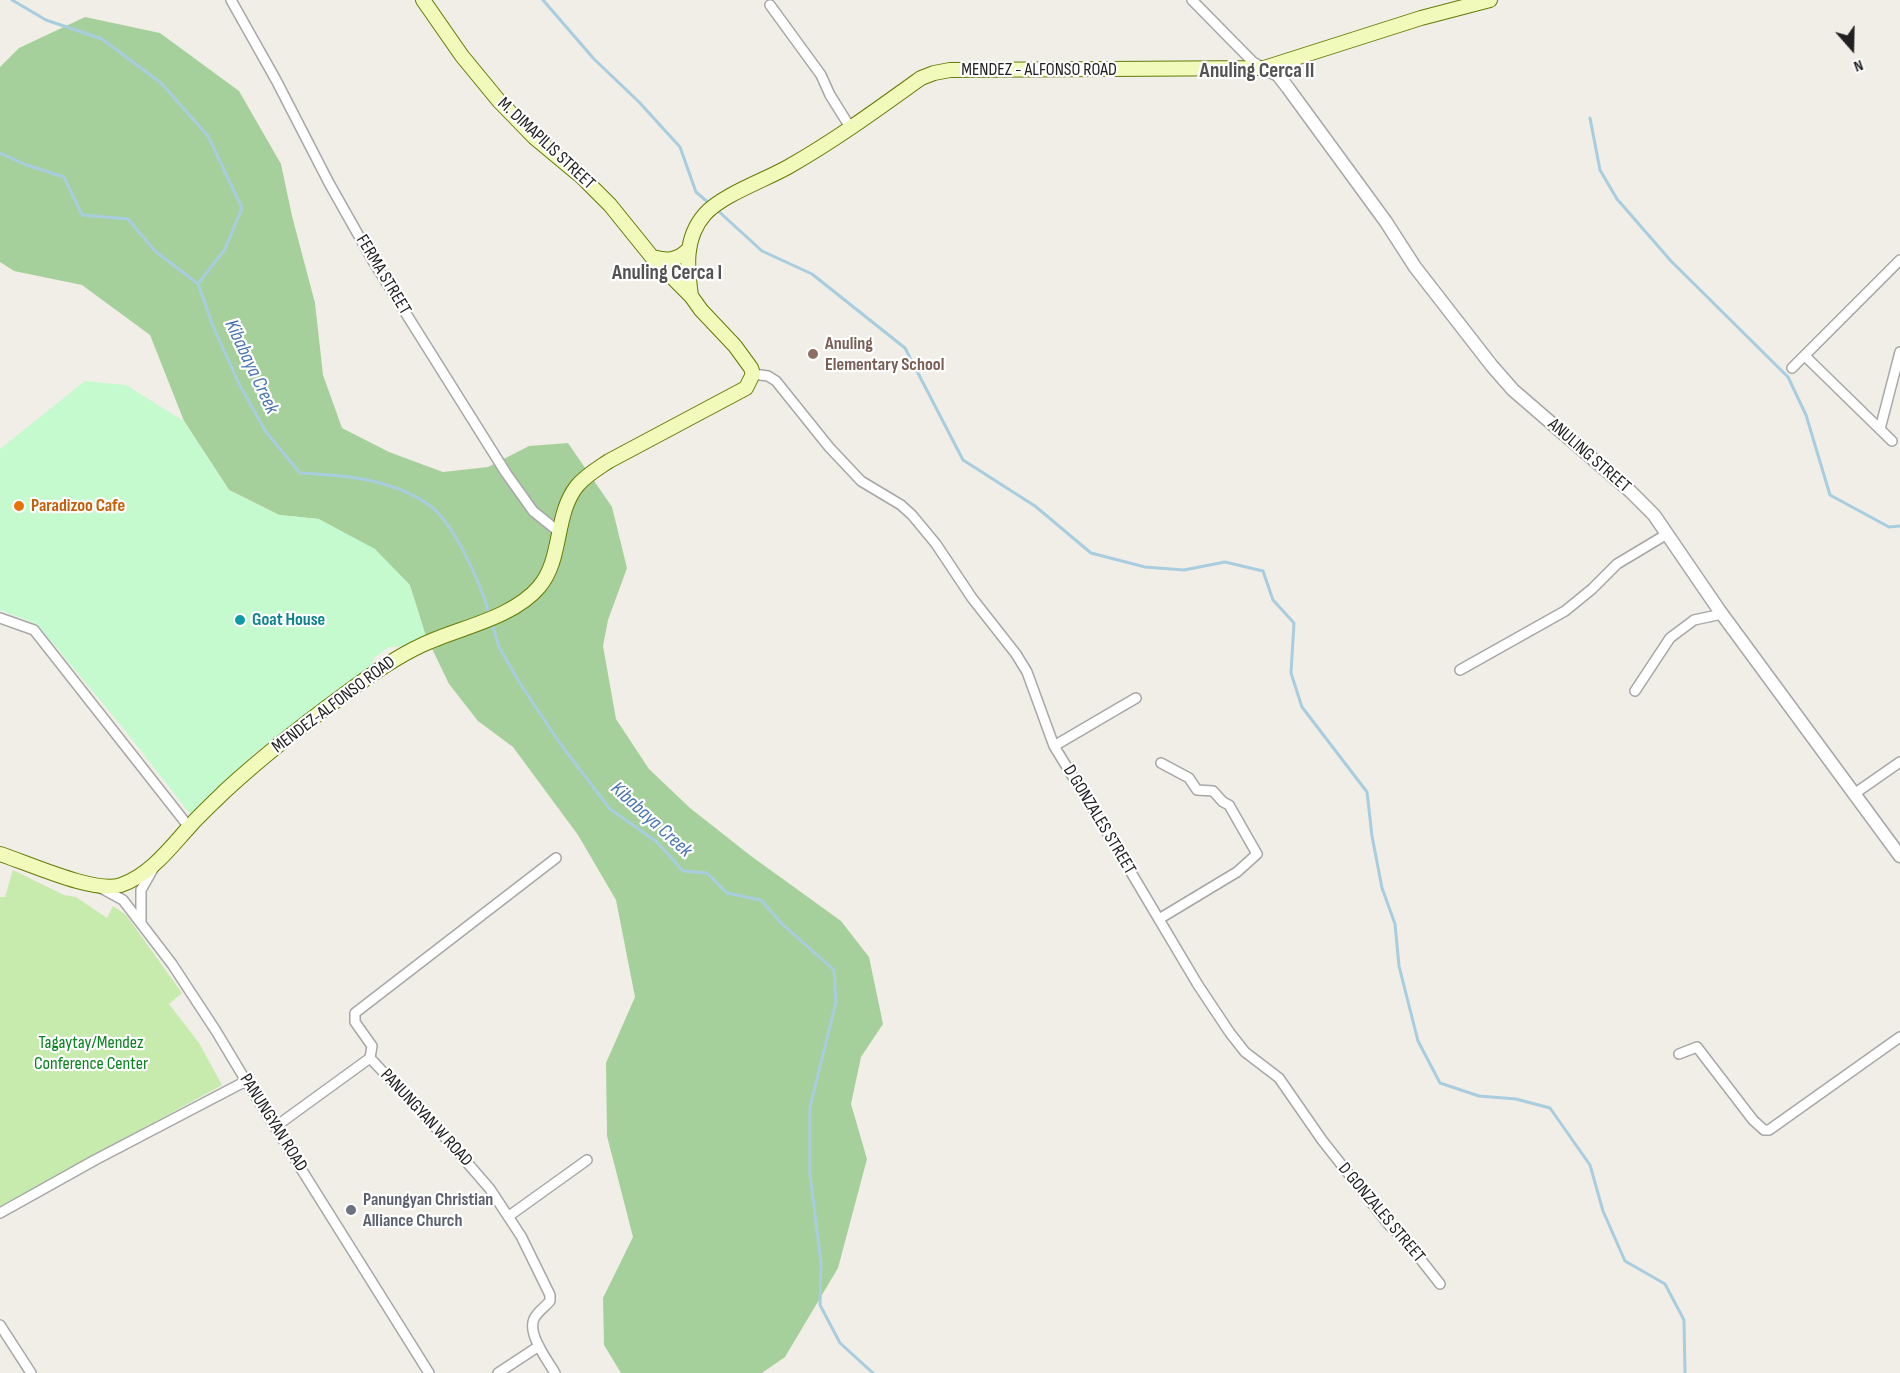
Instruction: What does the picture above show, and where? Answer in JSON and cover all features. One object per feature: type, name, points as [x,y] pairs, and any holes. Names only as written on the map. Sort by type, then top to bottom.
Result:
[{"type":"main road","name":"M. DIMAPILIS STREET","points":[[423,0],[462,56],[499,101],[610,205],[652,257],[691,296]]},
{"type":"main road","name":"MENDEZ - ALFONSO ROAD","points":[[691,296],[688,250],[693,232],[706,214],[723,201],[789,166],[921,78],[934,73],[950,70],[1264,68],[1421,18],[1490,0]]},
{"type":"main road","points":[[652,257],[670,260],[681,256],[688,250]]},
{"type":"main road","points":[[691,296],[744,358],[753,374]]},
{"type":"main road","name":"MENDEZ-ALFONSO ROAD","points":[[0,854],[100,887],[119,886],[132,880],[155,864],[189,827],[262,759],[388,663],[447,634],[479,624],[528,597],[539,587],[555,554],[559,532],[570,498],[589,474],[609,461],[747,388],[753,374]]},
{"type":"street","points":[[1192,0],[1253,62],[1264,68]]},
{"type":"street","name":"FERMA STREET","points":[[234,1],[329,183],[380,271],[506,473],[533,511],[559,532]]},
{"type":"street","points":[[770,5],[821,75],[830,95],[850,127]]},
{"type":"street","name":"ANULING STREET","points":[[1264,68],[1278,75],[1386,222],[1415,267],[1492,366],[1513,390],[1630,491],[1654,515],[1722,614],[1900,856]]},
{"type":"street","points":[[1792,368],[1900,260]]},
{"type":"street","points":[[1880,429],[1900,352]]},
{"type":"street","points":[[1805,356],[1892,441]]},
{"type":"street","name":"D GONZALES STREET","points":[[753,374],[768,376],[776,381],[829,447],[861,481],[902,505],[929,535],[977,606],[1016,654],[1027,672],[1054,746],[1198,985],[1230,1033],[1245,1052],[1279,1078],[1322,1140],[1389,1225],[1407,1242],[1440,1284]]},
{"type":"street","points":[[1460,670],[1565,611],[1617,564],[1667,534]]},
{"type":"street","points":[[1635,692],[1670,638],[1694,620],[1722,614]]},
{"type":"street","points":[[0,618],[34,630],[189,827]]},
{"type":"street","points":[[1054,746],[1136,698]]},
{"type":"street","points":[[1854,794],[1900,762]]},
{"type":"street","points":[[1159,919],[1237,872],[1257,854],[1229,804],[1223,802],[1213,791],[1197,790],[1189,778],[1161,763]]},
{"type":"street","points":[[370,1058],[372,1046],[355,1022],[355,1013],[556,858]]},
{"type":"street","points":[[141,921],[141,890],[155,864]]},
{"type":"street","name":"PANUNGYAN ROAD","points":[[100,887],[123,900],[141,921],[216,1031],[429,1373]]},
{"type":"street","points":[[1678,1054],[1698,1047],[1754,1120],[1764,1130],[1769,1130],[1900,1037]]},
{"type":"street","name":"PANUNGYAN W ROAD","points":[[275,1127],[370,1058],[451,1144],[490,1189],[509,1216],[550,1295],[550,1301],[532,1322],[539,1346],[555,1373]]},
{"type":"street","points":[[0,1213],[94,1160],[246,1081]]},
{"type":"street","points":[[509,1216],[587,1160]]},
{"type":"street","points":[[0,1325],[31,1373]]},
{"type":"street","points":[[498,1373],[539,1346]]},
{"type":"green space","points":[[85,17],[160,33],[239,91],[281,164],[315,303],[323,375],[342,428],[389,452],[443,472],[488,467],[529,446],[568,443],[612,507],[627,568],[608,620],[603,646],[616,719],[649,769],[690,808],[751,856],[841,921],[869,957],[883,1024],[861,1057],[851,1104],[867,1159],[838,1268],[785,1357],[762,1373],[621,1373],[604,1345],[603,1298],[633,1237],[607,1136],[606,1063],[635,997],[616,900],[578,835],[513,747],[478,721],[449,684],[426,636],[319,519],[279,515],[229,490],[184,421],[150,335],[82,285],[14,271],[0,262],[0,67],[19,48]]},
{"type":"green space","points":[[85,381],[126,385],[184,421],[229,490],[279,515],[319,519],[375,549],[410,585],[426,636],[408,646],[389,647],[374,658],[371,666],[256,752],[190,814],[124,729],[37,624],[0,610],[0,449]]},
{"type":"green space","name":"Tagaytay/Mendez Conference Center","points":[[13,870],[64,895],[76,897],[107,918],[113,906],[126,915],[182,993],[169,1004],[199,1043],[222,1085],[0,1207],[0,897],[5,897]]},
{"type":"waterway","name":"Kibabaya Creek","points":[[12,0],[46,20],[102,39],[161,83],[208,136],[242,208],[225,249],[198,284]]},
{"type":"waterway","points":[[543,0],[594,59],[639,102],[680,147],[696,192],[710,204]]},
{"type":"waterway","points":[[1590,118],[1600,170],[1617,199],[1671,261],[1788,377],[1806,415],[1830,495],[1889,527],[1900,526]]},
{"type":"waterway","name":"Kibabaya Creek","points":[[0,153],[24,164],[64,177],[82,215],[128,219],[155,251],[198,284],[213,326],[239,384],[266,432],[300,473],[350,477],[384,484],[415,496],[429,505],[448,525],[457,539],[480,587],[489,613]]},
{"type":"waterway","points":[[715,208],[762,251],[812,274],[905,348],[963,460],[1035,506],[1091,553],[1145,567],[1184,570],[1225,562],[1263,571],[1273,600],[1294,623],[1291,673],[1302,707],[1367,792],[1372,836],[1382,888],[1395,924],[1399,966],[1418,1041],[1440,1083],[1479,1096],[1516,1099],[1550,1108],[1590,1165],[1603,1211],[1625,1261],[1665,1284],[1684,1320],[1685,1373]]},
{"type":"waterway","name":"Kibabaya Creek","points":[[492,623],[499,647],[519,682],[559,742],[610,809],[657,842],[683,871],[707,873],[727,893],[761,900],[782,924],[834,970],[836,1002],[810,1107],[810,1175],[821,1262],[820,1305],[840,1343],[873,1373]]},
{"type":"place","name":"Anuling Elementary School","points":[[813,354]]},
{"type":"place","name":"Paradizoo Cafe","points":[[19,506]]},
{"type":"place","name":"Goat House","points":[[240,620]]},
{"type":"place","name":"Panungyan Christian Alliance Church","points":[[351,1210]]},
{"type":"district","name":"Anuling Cerca II","points":[[1257,72]]},
{"type":"district","name":"Anuling Cerca I","points":[[667,274]]}]
